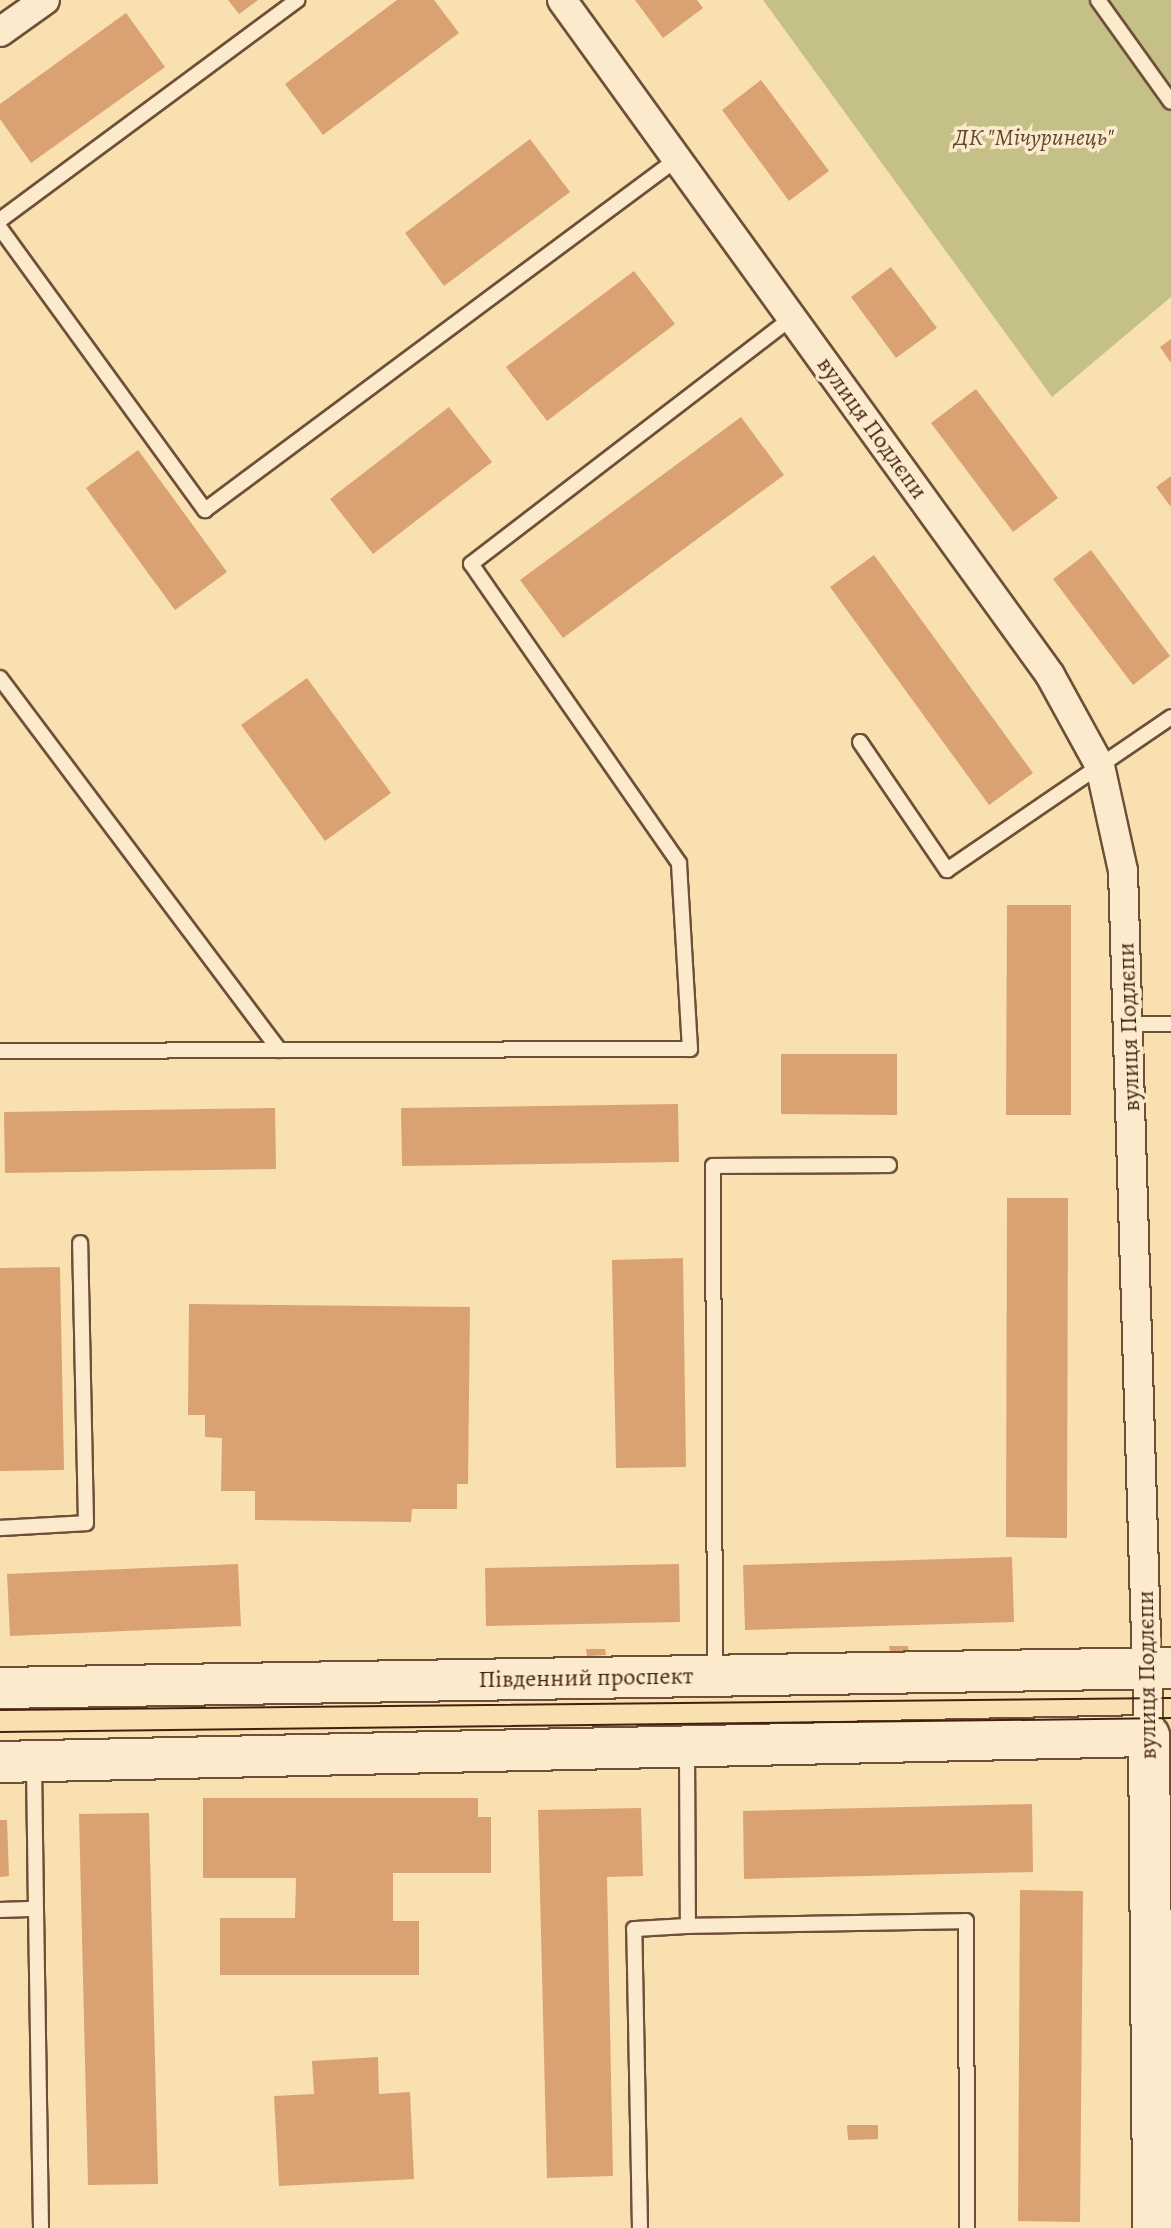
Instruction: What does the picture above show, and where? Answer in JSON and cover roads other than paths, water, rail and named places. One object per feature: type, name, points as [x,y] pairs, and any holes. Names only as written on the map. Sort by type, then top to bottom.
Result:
[{"type":"main road","name":"Південний проспект","points":[[0,1688],[1159,1668]]},
{"type":"main road","points":[[17,1761],[1149,1736]]},
{"type":"main road","name":"вулиця Подлєпи","points":[[1149,1736],[1159,2218]]},
{"type":"street","points":[[0,32],[45,0]]},
{"type":"street","name":"вулиця Подлєпи","points":[[562,0],[1050,675],[1100,766],[1123,871],[1159,1668],[1149,1736]]},
{"type":"lane","points":[[0,220],[297,0]]},
{"type":"lane","points":[[1098,0],[1171,102]]},
{"type":"lane","points":[[0,228],[205,510],[677,159]]},
{"type":"lane","points":[[0,1051],[690,1049],[679,863],[471,564],[792,318]]},
{"type":"lane","points":[[0,678],[279,1050]]},
{"type":"lane","points":[[860,742],[947,870],[1171,717]]},
{"type":"lane","points":[[1129,1024],[1171,1024]]},
{"type":"lane","points":[[715,1676],[713,1166],[889,1165]]},
{"type":"lane","points":[[0,1528],[86,1523],[80,1243]]},
{"type":"lane","points":[[687,1746],[688,1926]]},
{"type":"lane","points":[[17,1761],[36,1909],[41,2228]]},
{"type":"lane","points":[[0,1910],[36,1909]]},
{"type":"lane","points":[[640,2228],[634,1929],[966,1921],[967,2228]]},
{"type":"tram line","points":[[0,1710],[1171,1698]]},
{"type":"tram line","points":[[0,1732],[1171,1718]]},
{"type":"park label","name":"ДК \"Мічуринець\"","points":[[1034,138]]}]
